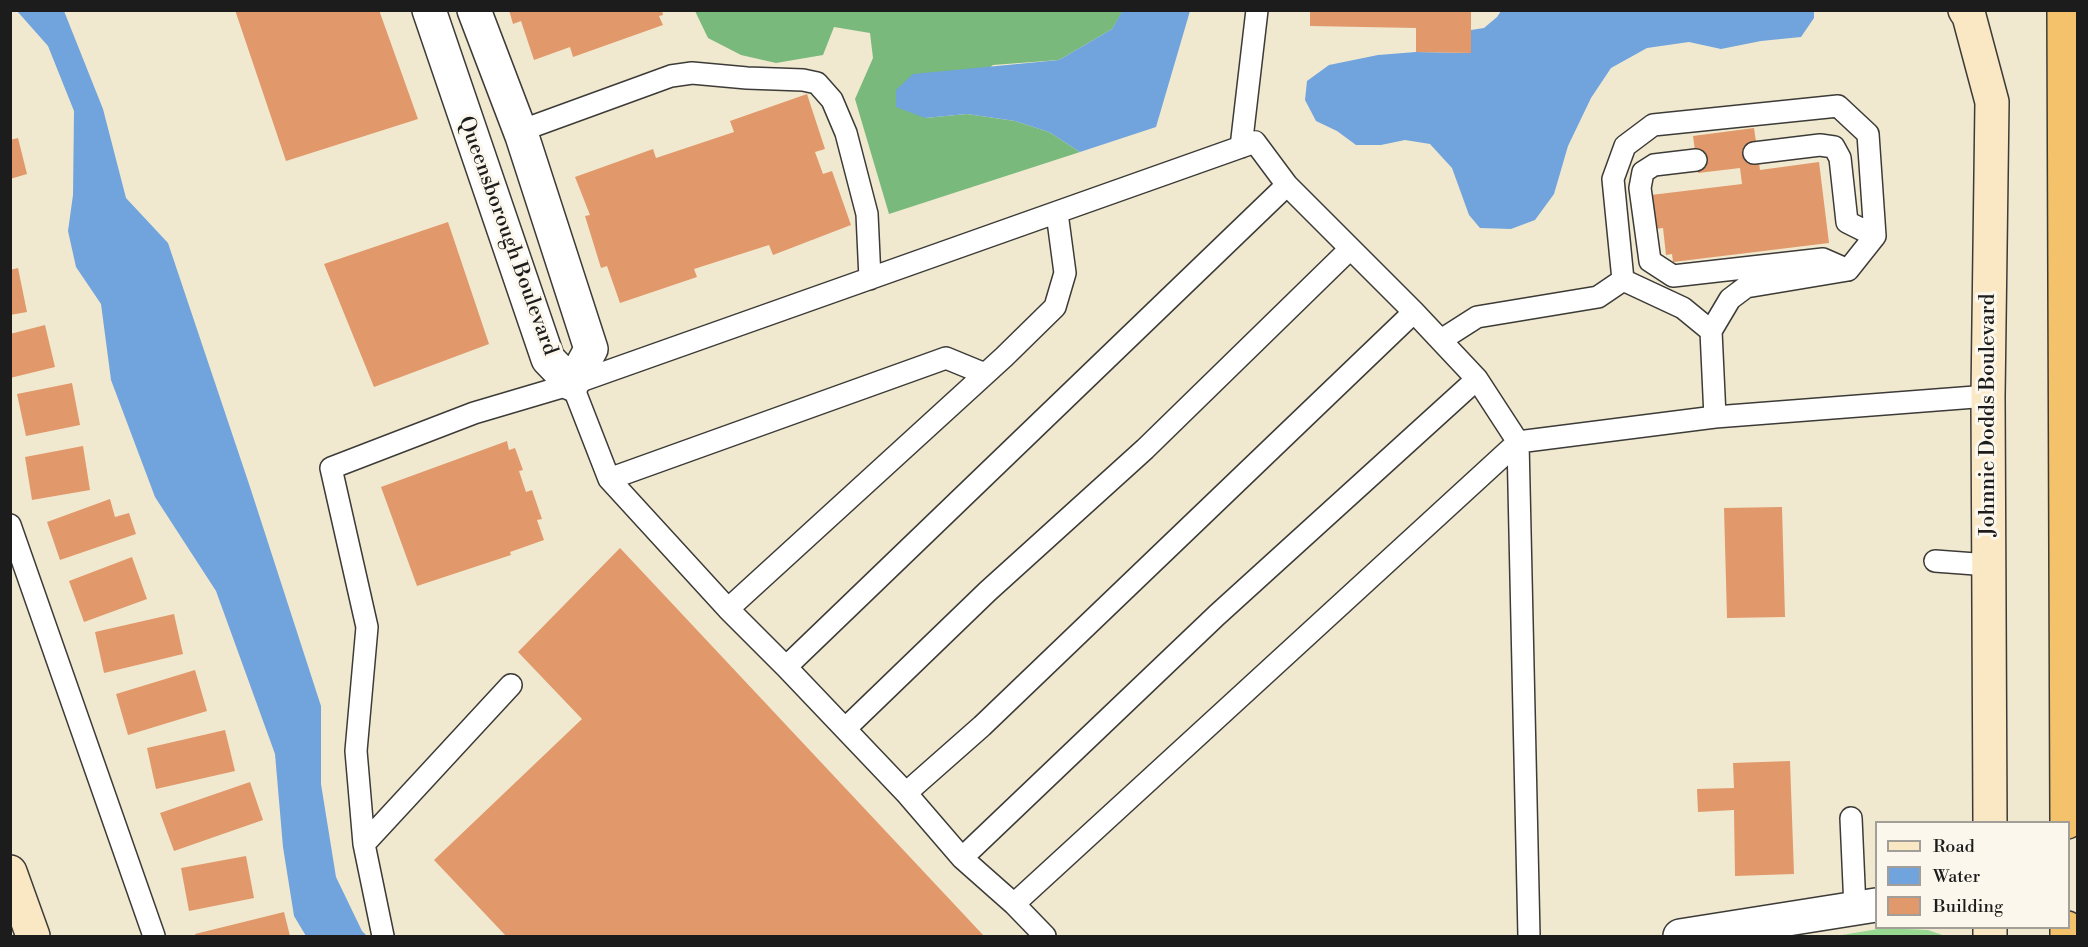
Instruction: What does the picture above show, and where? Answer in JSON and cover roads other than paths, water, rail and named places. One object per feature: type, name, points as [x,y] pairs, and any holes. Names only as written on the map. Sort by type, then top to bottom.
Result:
[{"type":"highway","points":[[2064,10],[2067,821]]},
{"type":"street","name":"Queensborough Boulevard","points":[[429,10],[548,359],[572,384],[591,349],[520,131],[474,10]]},
{"type":"street","name":"Johnnie Dodds Boulevard","points":[[1965,10],[1969,16],[1992,102],[1988,396],[1990,821]]},
{"type":"street","points":[[10,872],[33,936]]},
{"type":"street","points":[[1680,936],[1866,907]]},
{"type":"lane","points":[[1241,147],[1257,10]]},
{"type":"lane","points":[[520,131],[671,76],[692,73],[803,80],[817,83],[832,100],[846,134],[867,214],[870,279]]},
{"type":"lane","points":[[1623,280],[1613,178],[1625,146],[1653,125],[1838,106],[1869,134],[1875,236],[1848,270],[1746,287],[1730,299],[1711,331],[1715,417]]},
{"type":"lane","points":[[383,936],[364,844],[356,751],[367,627],[331,468],[474,413],[572,384],[1255,142],[1287,185],[1414,312],[1477,380],[1518,442],[1529,936]]},
{"type":"lane","points":[[1754,153],[1820,144],[1834,147],[1840,158],[1847,222],[1875,236]]},
{"type":"lane","points":[[1696,160],[1653,165],[1643,172],[1640,188],[1650,261],[1673,276],[1823,259],[1848,270]]},
{"type":"lane","points":[[786,667],[1287,185]]},
{"type":"lane","points":[[728,609],[1055,307],[1065,273],[1057,213]]},
{"type":"lane","points":[[846,729],[988,591],[1145,449],[1350,249]]},
{"type":"lane","points":[[1623,280],[1683,308],[1711,331]]},
{"type":"lane","points":[[1441,340],[1477,317],[1598,297],[1623,280]]},
{"type":"lane","points":[[906,793],[982,726],[1414,312]]},
{"type":"lane","points":[[609,478],[946,358],[985,374]]},
{"type":"lane","points":[[962,858],[1217,615],[1477,380]]},
{"type":"lane","points":[[572,384],[609,478],[728,609],[906,793],[962,858],[1046,936]]},
{"type":"lane","points":[[1014,904],[1518,442],[1715,417],[1988,396]]},
{"type":"lane","points":[[10,525],[154,936]]},
{"type":"lane","points":[[1935,561],[1989,564]]},
{"type":"lane","points":[[364,844],[511,686]]},
{"type":"lane","points":[[1851,818],[1866,907]]},
{"type":"water","points":[[1123,10],[1190,11],[1156,127],[1080,152],[1049,132],[1015,121],[967,114],[925,118],[896,107],[896,90],[913,74],[1059,60],[1112,29]]},
{"type":"water","points":[[17,11],[64,11],[103,109],[126,198],[168,243],[321,706],[321,784],[336,877],[362,931],[367,936],[306,936],[294,916],[283,847],[275,754],[216,591],[155,497],[111,380],[101,304],[76,267],[68,231],[73,195],[74,111],[48,46]]},
{"type":"water","points":[[1501,11],[1814,11],[1814,18],[1801,37],[1761,41],[1721,49],[1689,42],[1647,48],[1611,68],[1591,98],[1568,146],[1554,194],[1535,220],[1511,229],[1480,228],[1469,215],[1452,168],[1430,144],[1405,140],[1381,145],[1356,145],[1337,131],[1316,121],[1305,100],[1307,81],[1329,65],[1378,55],[1416,52],[1470,53],[1471,30],[1484,28]]}]
